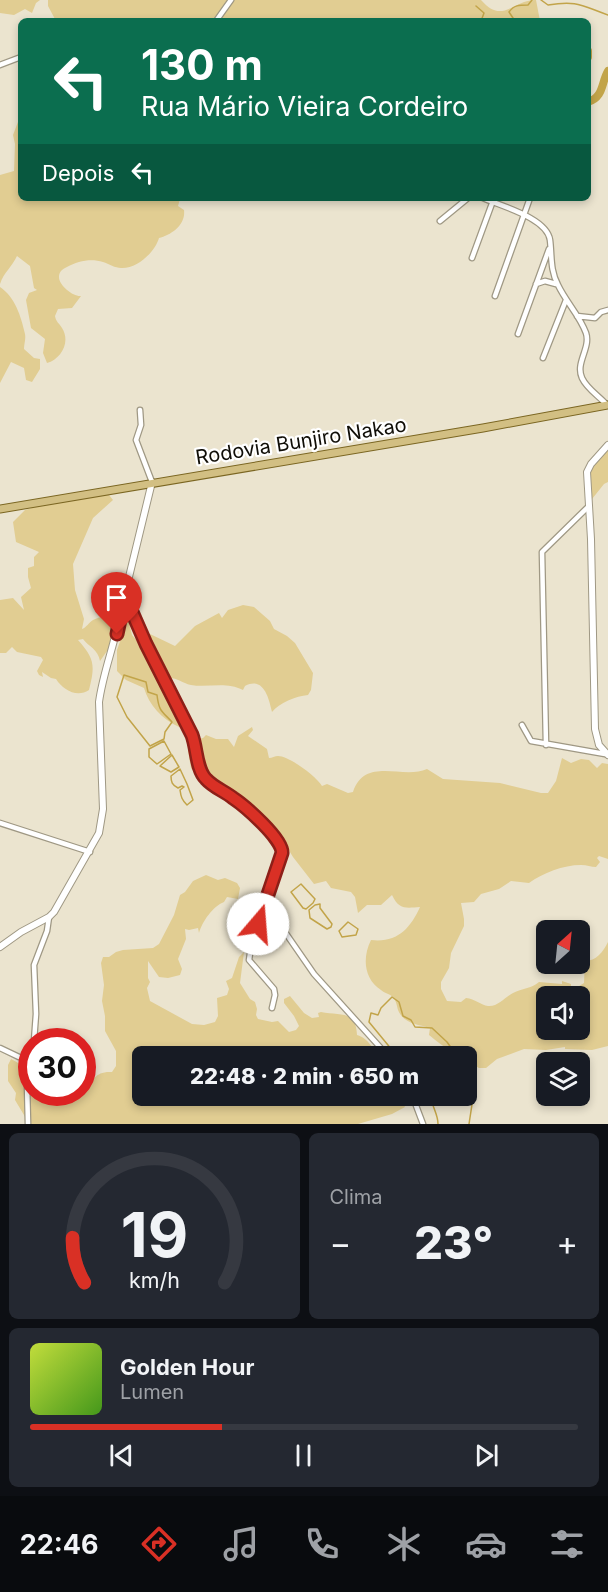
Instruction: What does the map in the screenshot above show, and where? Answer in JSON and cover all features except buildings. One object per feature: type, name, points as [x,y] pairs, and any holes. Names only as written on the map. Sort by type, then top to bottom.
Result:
[{"type":"main road","name":"Rodovia Bunjiro Nakao","points":[[0,509],[608,405]]},
{"type":"street","points":[[218,18],[231,0]]},
{"type":"street","points":[[0,66],[18,58]]},
{"type":"street","points":[[440,221],[464,201]]},
{"type":"street","points":[[472,258],[493,201]]},
{"type":"street","points":[[495,201],[538,222],[547,230],[557,284],[577,316],[587,339],[580,370],[581,375],[587,386],[608,405]]},
{"type":"street","points":[[495,296],[529,201]]},
{"type":"street","points":[[518,333],[551,243]]},
{"type":"street","points":[[536,284],[545,281],[557,284]]},
{"type":"street","points":[[543,358],[566,300]]},
{"type":"street","points":[[577,316],[595,318],[601,312],[608,310]]},
{"type":"street","points":[[0,947],[21,932],[49,917],[58,906],[99,833],[103,809],[100,696],[117,634],[152,482],[136,440],[141,425],[140,410]]},
{"type":"street","points":[[607,755],[598,745],[595,729],[588,468],[608,445]]},
{"type":"street","points":[[546,745],[542,552],[589,506]]},
{"type":"street","points":[[125,596],[146,644],[192,735],[204,778],[248,809],[280,844],[282,853],[263,907],[249,960],[274,989],[275,1000],[272,1008]]},
{"type":"street","points":[[522,725],[531,741],[607,755]]},
{"type":"street","points":[[0,823],[90,852]]},
{"type":"street","points":[[263,907],[287,935],[314,974],[379,1046]]},
{"type":"street","points":[[35,1028],[34,965],[47,931],[49,917]]},
{"type":"street","points":[[0,1048],[18,1057]]},
{"type":"street","points":[[28,1106],[28,1124]]},
{"type":"street","points":[[416,1106],[423,1124]]},
{"type":"shaded area","points":[[0,0],[40,0],[36,3],[32,13],[25,9],[14,15],[0,13]]},
{"type":"shaded area","points":[[48,0],[481,0],[496,11],[502,11],[536,0],[539,18],[54,18],[48,6]]},
{"type":"shaded area","points":[[18,122],[18,201],[179,201],[178,206],[184,210],[180,225],[173,232],[159,238],[149,254],[133,266],[121,268],[89,260],[61,270],[59,277],[61,284],[71,293],[81,296],[72,308],[58,309],[55,316],[65,333],[65,344],[57,358],[47,363],[43,353],[45,339],[31,328],[26,300],[29,293],[37,290],[34,288],[30,266],[17,256],[0,284],[0,175],[14,171],[13,135]]},
{"type":"shaded area","points":[[0,287],[10,296],[19,314],[25,334],[24,349],[34,358],[40,359],[40,369],[32,382],[26,380],[24,368],[11,362],[0,383]]},
{"type":"shaded area","points":[[608,446],[608,482],[592,499],[591,470]]},
{"type":"shaded area","points":[[100,494],[109,495],[113,500],[93,518],[73,564],[75,590],[84,619],[82,629],[100,617],[112,614],[116,618],[120,616],[112,644],[100,661],[93,648],[83,639],[78,640],[88,652],[93,669],[89,690],[75,693],[42,672],[43,677],[39,675],[37,671],[43,660],[41,657],[17,652],[12,647],[6,653],[0,653],[0,600],[13,598],[24,610],[21,597],[31,588],[28,568],[34,566],[34,557],[39,552],[16,542],[13,522],[25,510],[55,501]]},
{"type":"shaded area","points":[[243,605],[254,607],[270,621],[274,629],[295,643],[313,673],[311,690],[308,695],[288,700],[272,712],[264,690],[257,684],[245,686],[243,690],[224,685],[197,686],[169,678],[171,697],[180,722],[179,727],[157,711],[144,688],[126,680],[117,671],[117,650],[128,619],[132,635],[138,642],[143,634],[150,634],[175,646],[195,626],[219,613],[222,618],[228,610]]},
{"type":"shaded area","points":[[190,726],[198,739],[206,735],[216,739],[228,739],[234,747],[238,736],[252,727],[253,730],[248,736],[267,749],[269,758],[278,756],[289,759],[308,772],[322,786],[327,784],[348,793],[353,792],[359,781],[366,775],[375,772],[417,772],[427,769],[443,779],[500,783],[548,793],[556,781],[562,758],[571,763],[581,759],[589,760],[597,768],[602,763],[608,764],[608,859],[599,856],[597,858],[600,862],[596,867],[574,865],[560,868],[529,883],[511,881],[499,889],[481,894],[474,902],[461,903],[464,926],[451,953],[449,968],[441,982],[441,989],[447,1001],[461,1002],[466,998],[488,1006],[495,1005],[513,993],[539,982],[562,984],[562,981],[571,984],[571,986],[536,986],[536,1040],[590,1040],[590,986],[579,986],[584,983],[584,974],[590,974],[590,960],[599,955],[608,942],[608,1046],[592,1050],[565,1049],[565,1047],[546,1050],[524,1049],[497,1059],[486,1068],[479,1068],[477,1067],[477,1046],[442,1045],[429,1035],[430,1028],[407,1021],[401,1015],[396,1001],[375,985],[366,968],[366,954],[371,940],[388,939],[401,933],[412,922],[420,907],[400,906],[392,895],[381,905],[367,905],[358,913],[355,897],[351,892],[331,888],[326,881],[314,884],[279,834],[260,814],[230,798],[208,790],[191,768],[188,751]]},
{"type":"shaded area","points":[[206,875],[218,880],[225,878],[237,883],[240,888],[238,899],[227,897],[208,915],[199,933],[198,928],[185,929],[186,939],[178,959],[182,969],[180,975],[168,978],[159,977],[148,961],[150,982],[147,988],[150,1001],[192,1024],[204,1025],[215,1022],[218,1016],[217,998],[227,995],[229,989],[226,981],[232,978],[239,957],[244,952],[240,983],[250,999],[255,1002],[258,1019],[278,1021],[289,1032],[296,1030],[299,1026],[284,1003],[284,999],[290,996],[304,1013],[312,1018],[319,1017],[318,1013],[321,1012],[350,1017],[356,1027],[357,1035],[372,1046],[132,1046],[132,1106],[405,1107],[392,1114],[358,1124],[26,1124],[27,1120],[19,1106],[96,1106],[96,1077],[102,1073],[112,1072],[116,1066],[116,1051],[105,1031],[102,1001],[104,985],[101,963],[103,957],[109,957],[123,950],[153,948],[159,944],[174,915],[180,895],[193,881]]},
{"type":"shaded area","points":[[11,1059],[18,1063],[18,1105],[15,1100],[16,1093],[8,1081],[8,1065]]},
{"type":"waterway","points":[[513,18],[509,12],[513,8],[528,5],[532,0]]},
{"type":"waterway","points":[[541,0],[548,5],[566,3],[580,5],[608,15]]},
{"type":"waterway","points":[[476,6],[484,13],[482,18]]},
{"type":"waterway","points":[[591,101],[600,93],[608,71]]},
{"type":"waterway","points":[[124,675],[146,682],[148,692],[157,695],[160,708],[172,722],[165,732],[164,739],[150,746],[127,717],[117,697],[124,675]]},
{"type":"waterway","points":[[164,741],[171,754],[157,764],[149,757],[149,749],[164,741]]},
{"type":"waterway","points":[[172,755],[179,767],[171,772],[160,766],[172,755]]},
{"type":"waterway","points":[[180,769],[193,800],[187,805],[180,792],[184,787],[178,788],[171,780],[171,776],[180,769]]},
{"type":"waterway","points":[[301,884],[315,899],[306,909],[291,892],[301,884]]},
{"type":"waterway","points":[[320,904],[320,908],[332,924],[327,929],[310,918],[309,910],[320,904]]},
{"type":"waterway","points":[[348,922],[358,929],[356,935],[342,937],[339,931],[348,922]]},
{"type":"waterway","points":[[389,1046],[369,1022],[371,1013],[378,1015],[381,1008],[392,997],[399,1002],[403,1016],[411,1020],[415,1027],[432,1028],[450,1046]]},
{"type":"waterway","points":[[434,1106],[438,1124]]},
{"type":"waterway","points":[[469,1124],[472,1106]]},
{"type":"route","points":[[117,634],[125,596],[130,611],[192,735],[204,778],[248,809],[280,844],[282,853],[258,924]]}]
